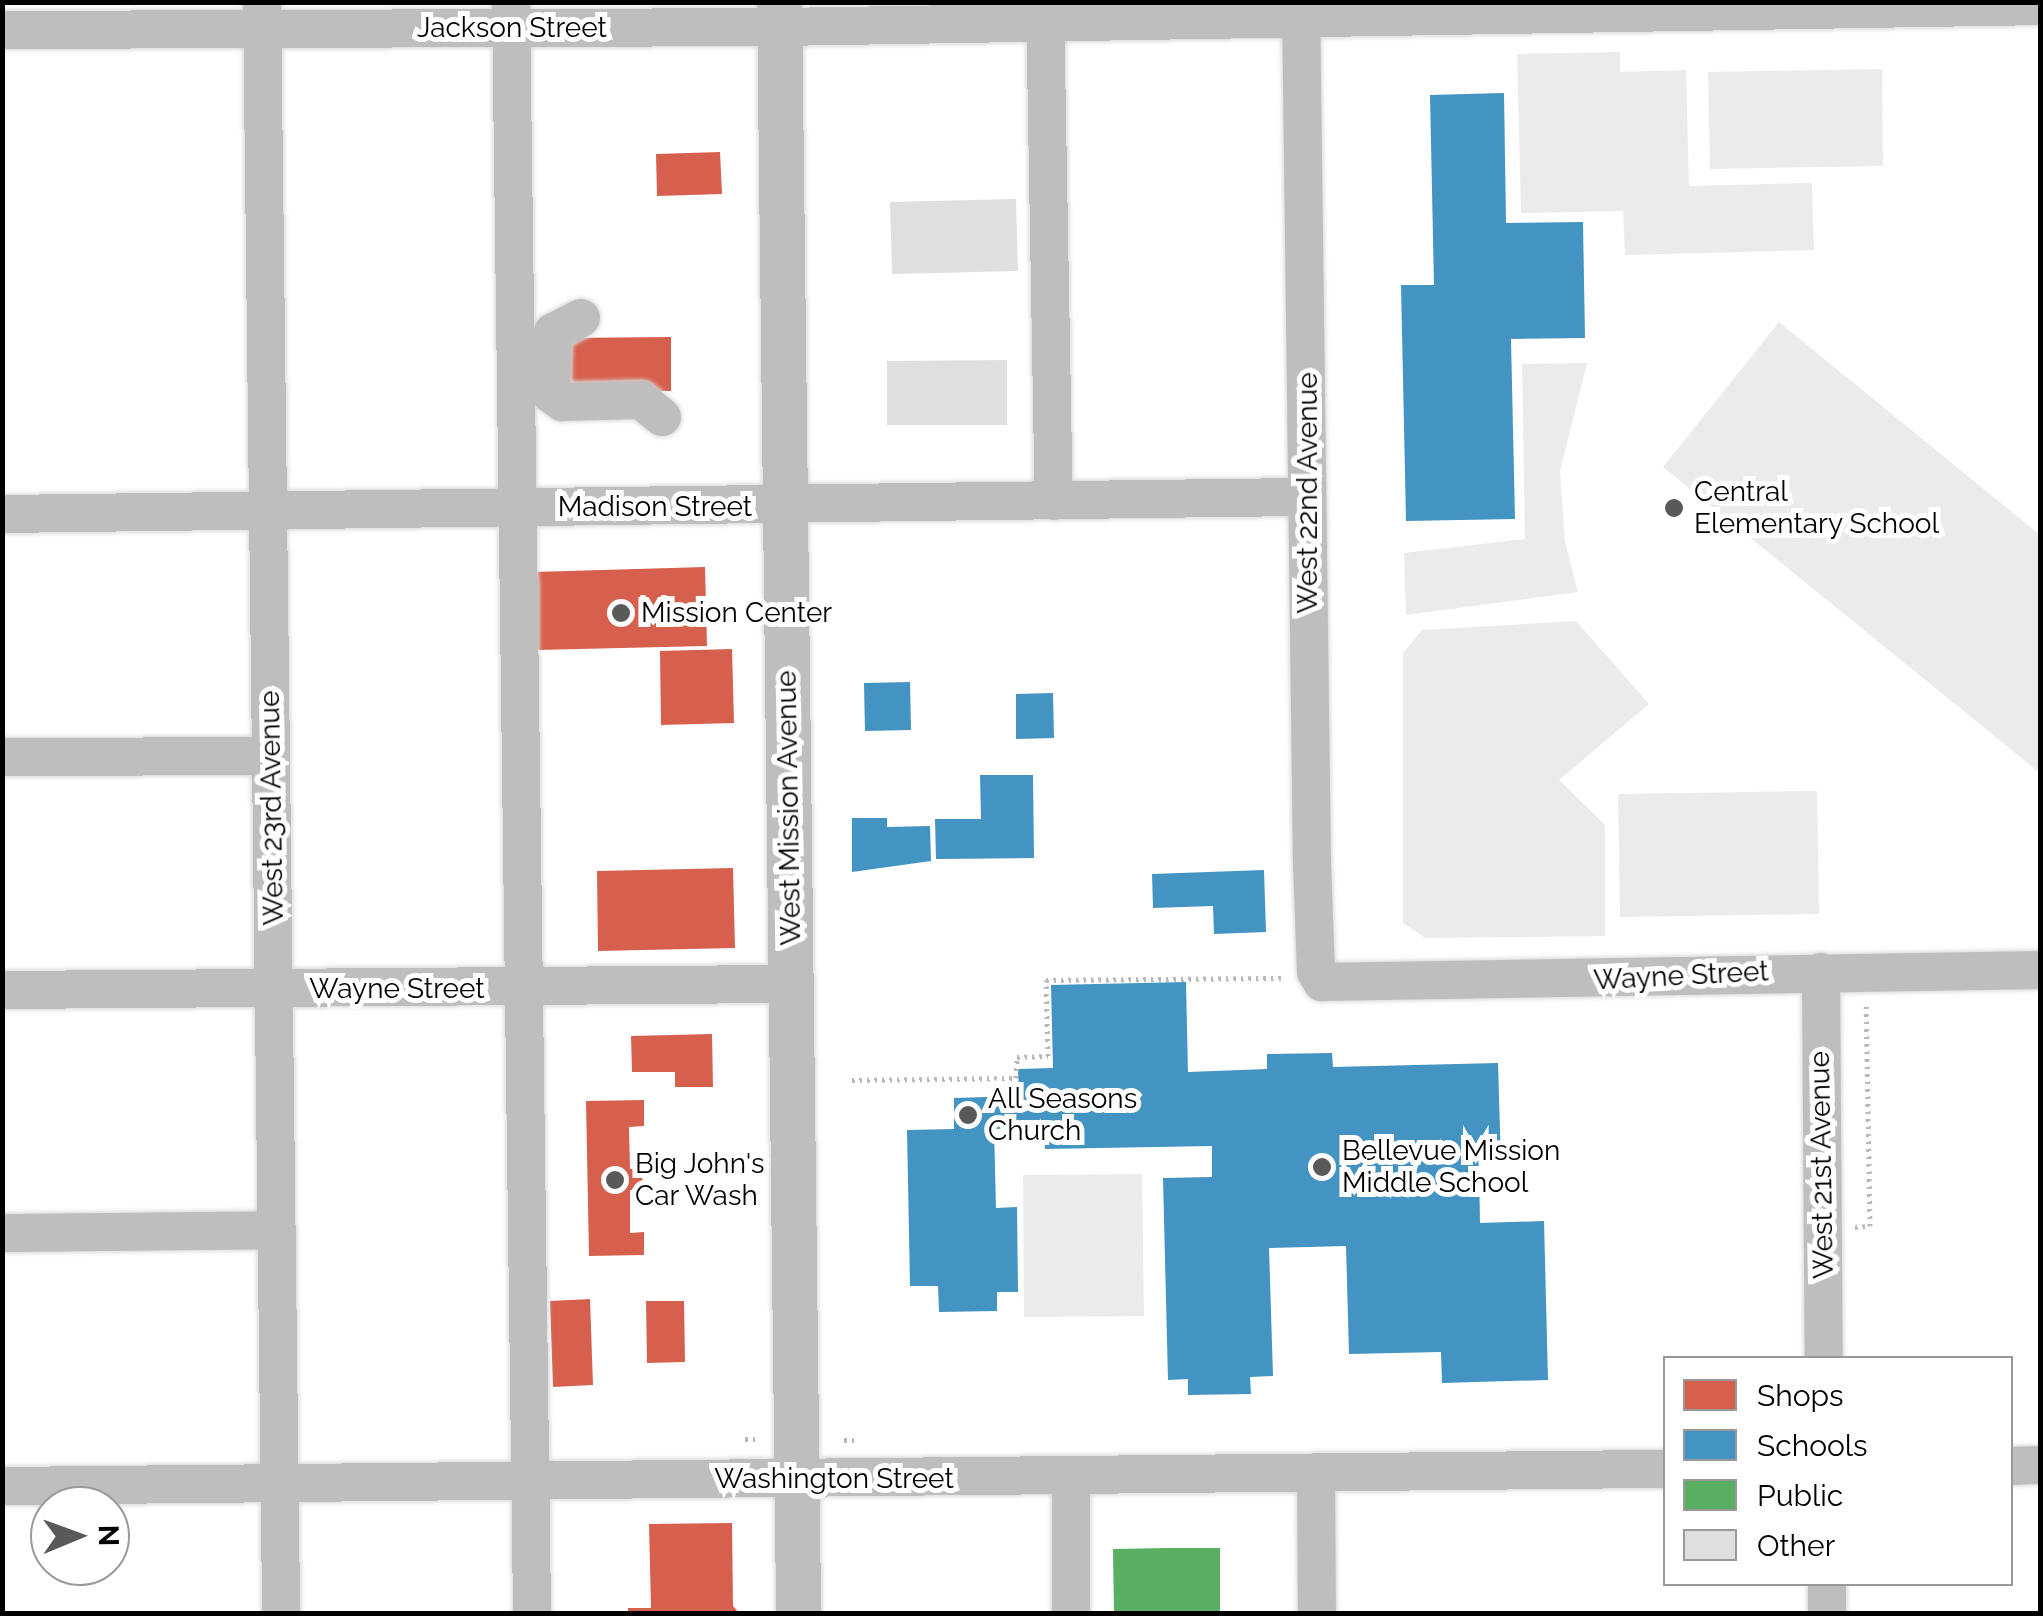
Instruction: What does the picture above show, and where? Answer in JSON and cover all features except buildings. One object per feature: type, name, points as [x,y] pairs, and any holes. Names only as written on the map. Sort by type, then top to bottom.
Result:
[{"type":"main road","name":"West Mission Avenue","points":[[779,15],[798,1614]]},
{"type":"street","name":"Jackson Street","points":[[2,30],[262,16],[2040,6]]},
{"type":"street","name":"West 22nd Avenue","points":[[1301,10],[1314,957],[1322,982]]},
{"type":"street","points":[[1045,12],[1054,501]]},
{"type":"street","points":[[511,15],[532,1614]]},
{"type":"street","name":"West 23rd Avenue","points":[[262,16],[281,1614]]},
{"type":"street","points":[[580,318],[553,332],[551,394],[562,402],[640,400],[662,417]]},
{"type":"street","name":"Madison Street","points":[[2,514],[1308,497]]},
{"type":"street","points":[[2,757],[271,756]]},
{"type":"street","name":"Wayne Street","points":[[1322,982],[1666,980],[1820,972],[2040,970]]},
{"type":"street","name":"West 21st Avenue","points":[[1820,972],[1824,1356]]},
{"type":"street","name":"Wayne Street","points":[[2,990],[792,984]]},
{"type":"street","points":[[2,1233],[277,1230]]},
{"type":"street","points":[[2013,1466],[2040,1466]]},
{"type":"street","name":"Washington Street","points":[[2,1486],[1663,1469]]},
{"type":"street","points":[[1316,1475],[1318,1614]]},
{"type":"street","points":[[1071,1478],[1071,1614]]},
{"type":"street","points":[[1827,1586],[1827,1614]]},
{"type":"path","points":[[1854,1246],[1854,1226],[1870,1226],[1865,971]]},
{"type":"path","points":[[852,1080],[1016,1078],[1016,1057],[1048,1056],[1046,980],[1282,978]]},
{"type":"path","points":[[745,1439],[758,1439]]},
{"type":"path","points":[[844,1440],[856,1440]]},
{"type":"shaded area","points":[[1620,52],[1620,72],[1686,70],[1689,186],[1812,183],[1814,250],[1625,255],[1623,211],[1521,213],[1517,54]]},
{"type":"shaded area","points":[[1882,69],[1883,166],[1710,169],[1708,72]]},
{"type":"shaded area","points":[[1779,322],[2040,535],[2040,773],[1663,467]]},
{"type":"shaded area","points":[[1587,363],[1560,471],[1565,542],[1578,592],[1406,615],[1404,553],[1525,539],[1522,364]]},
{"type":"shaded area","points":[[1576,621],[1649,704],[1559,780],[1605,825],[1605,936],[1425,938],[1403,923],[1403,653],[1422,630]]},
{"type":"shaded area","points":[[1817,791],[1819,914],[1620,917],[1618,794]]},
{"type":"shaded area","points":[[1142,1174],[1144,1316],[1024,1317],[1023,1175]]},
{"type":"place","name":"Central Elementary School","points":[[1674,508]]},
{"type":"place","name":"Mission Center","points":[[621,613]]},
{"type":"place","name":"All Seasons Church","points":[[968,1115]]},
{"type":"place","name":"Bellevue Mission Middle School","points":[[1322,1167]]},
{"type":"place","name":"Big John's Car Wash","points":[[615,1180]]}]
